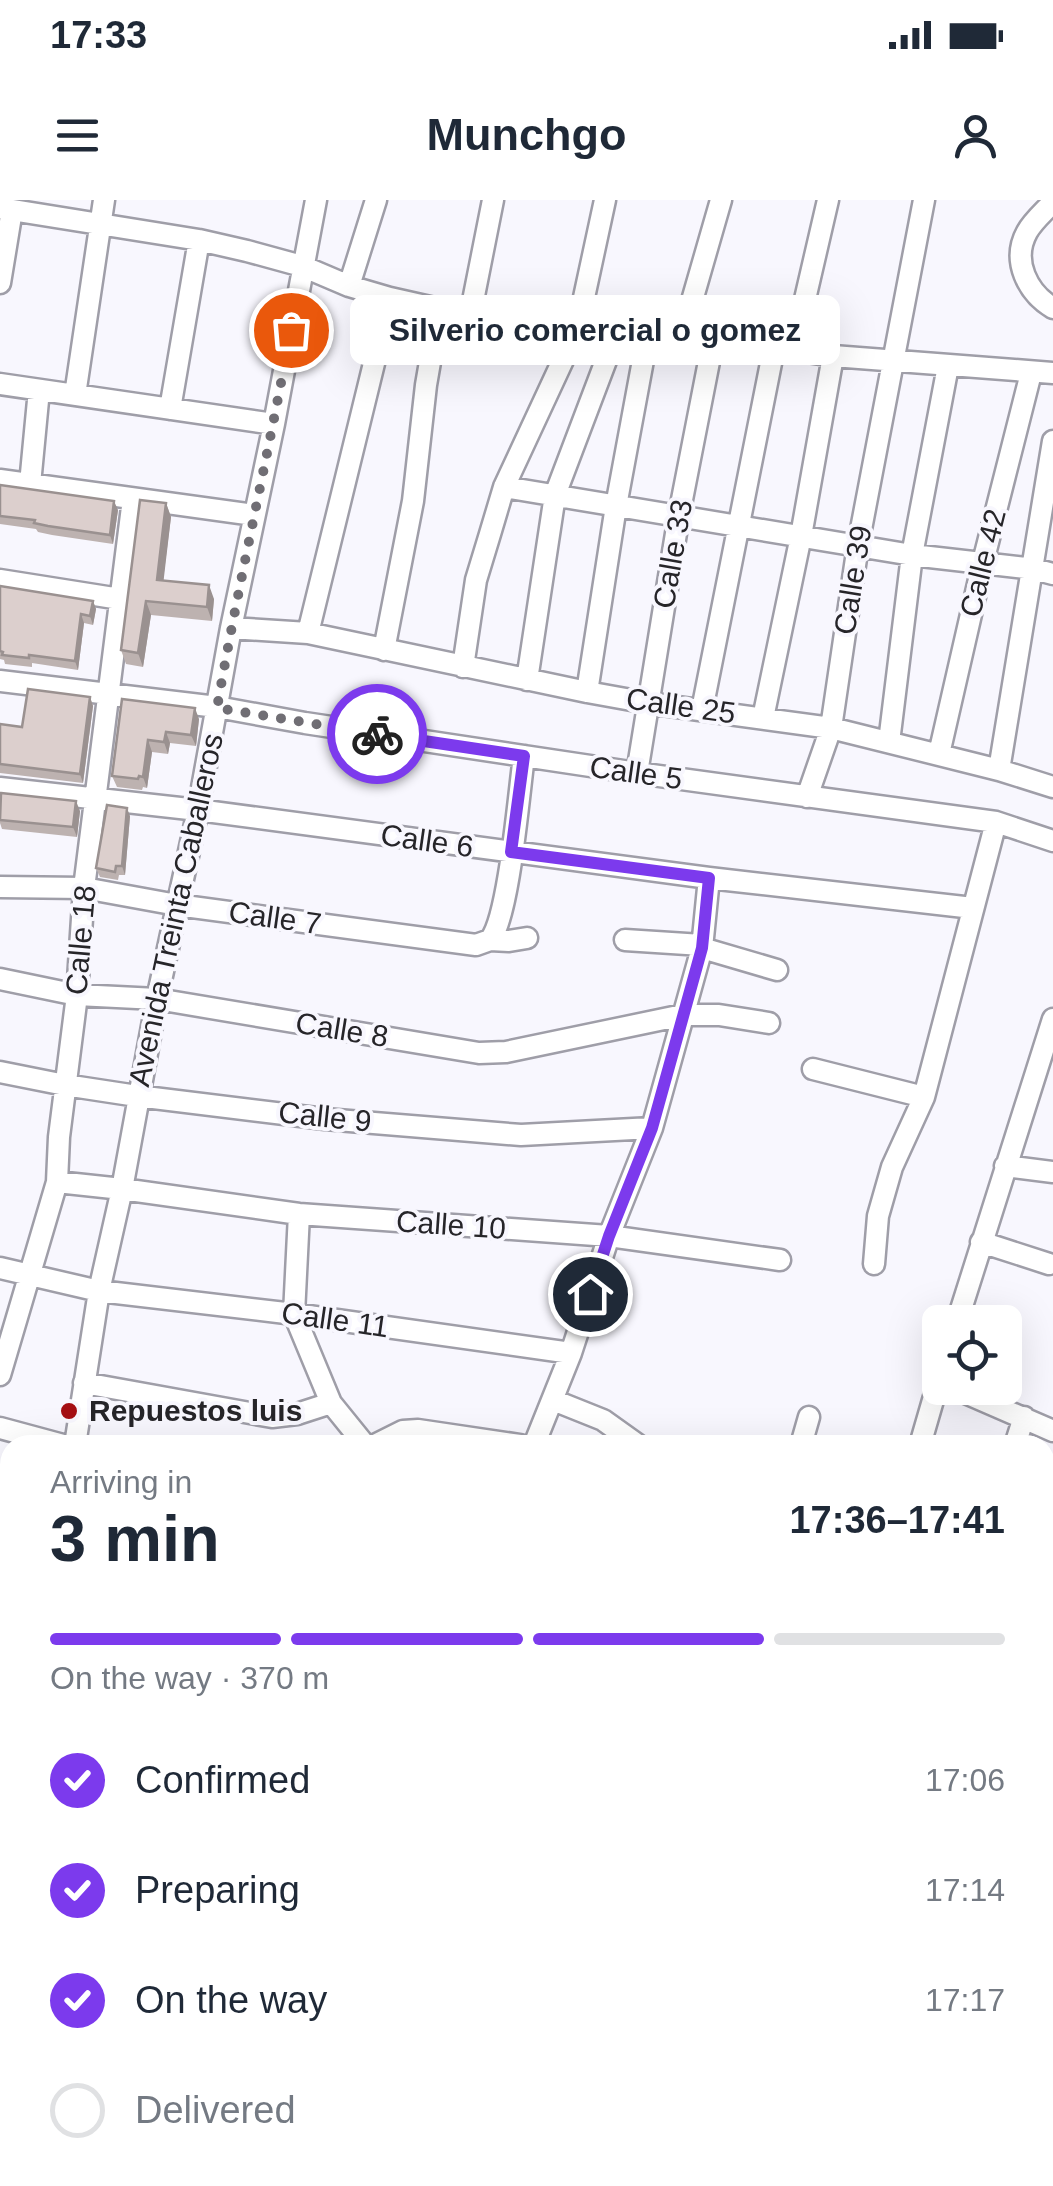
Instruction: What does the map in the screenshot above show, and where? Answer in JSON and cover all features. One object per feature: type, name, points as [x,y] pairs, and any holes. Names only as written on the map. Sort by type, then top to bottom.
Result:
[{"type":"street","points":[[75,395],[104,200]]},
{"type":"street","name":"Avenida Treinta Caballeros","points":[[76,1435],[99,1292],[156,999],[198,810],[316,200]]},
{"type":"street","points":[[349,286],[376,200]]},
{"type":"street","points":[[470,316],[493,200]]},
{"type":"street","points":[[462,667],[476,580],[504,487],[577,330],[605,200]]},
{"type":"street","points":[[683,332],[721,200]]},
{"type":"street","points":[[702,710],[739,525],[784,349],[828,200]]},
{"type":"street","name":"Calle 39","points":[[806,796],[830,728],[858,545],[924,200]]},
{"type":"street","points":[[1053,202],[1026,233],[1020,253],[1027,284],[1053,308]]},
{"type":"street","points":[[0,283],[6,208],[199,240],[302,266],[390,298],[470,316],[577,330],[649,328],[833,356],[1053,373]]},
{"type":"street","points":[[170,409],[199,240]]},
{"type":"street","points":[[308,633],[390,298]]},
{"type":"street","points":[[384,650],[412,501],[439,310]]},
{"type":"street","points":[[527,680],[555,494],[618,328]]},
{"type":"street","points":[[587,692],[649,328]]},
{"type":"street","name":"Calle 33","points":[[638,773],[679,515],[714,336]]},
{"type":"street","points":[[763,718],[833,356]]},
{"type":"street","points":[[888,742],[912,554],[948,366]]},
{"type":"street","name":"Calle 42","points":[[939,754],[1031,372]]},
{"type":"street","points":[[0,384],[274,424]]},
{"type":"street","points":[[30,484],[39,390]]},
{"type":"street","points":[[999,770],[1043,571],[1053,441]]},
{"type":"street","points":[[0,480],[254,515]]},
{"type":"street","points":[[504,487],[912,554],[1043,571]]},
{"type":"street","name":"Calle 18","points":[[0,1375],[58,1182],[84,888],[132,499]]},
{"type":"street","points":[[0,580],[120,599]]},
{"type":"street","name":"Calle 25","points":[[231,628],[308,633],[587,692],[830,728],[1053,787]]},
{"type":"street","name":"Calle 5","points":[[0,681],[217,708],[638,773],[996,822],[1053,841]]},
{"type":"street","points":[[490,940],[497,930],[524,756]]},
{"type":"street","name":"Calle 6","points":[[0,788],[973,908]]},
{"type":"street","points":[[874,1264],[878,1216],[892,1166],[924,1097],[996,822]]},
{"type":"street","points":[[538,1435],[572,1354],[609,1236],[652,1128],[702,947],[709,878]]},
{"type":"street","name":"Calle 7","points":[[0,887],[84,888],[177,905],[476,945],[490,940],[527,938]]},
{"type":"street","points":[[625,940],[702,947],[777,970]]},
{"type":"street","name":"Calle 8","points":[[0,979],[77,995],[156,999],[492,1053],[683,1015],[769,1022]]},
{"type":"street","points":[[961,1305],[1005,1166],[1045,1072],[1053,1020]]},
{"type":"street","points":[[813,1069],[924,1097]]},
{"type":"street","name":"Calle 9","points":[[0,1072],[138,1096],[326,1118],[522,1134],[652,1128]]},
{"type":"street","points":[[1005,1166],[1053,1172]]},
{"type":"street","name":"Calle 10","points":[[58,1182],[300,1214],[609,1236],[780,1260]]},
{"type":"street","points":[[300,1214],[294,1314],[331,1403],[357,1435]]},
{"type":"street","points":[[981,1242],[1048,1264]]},
{"type":"street","name":"Calle 11","points":[[0,1268],[99,1292],[294,1314],[572,1354]]},
{"type":"street","points":[[84,1382],[272,1417],[331,1403]]},
{"type":"street","points":[[553,1400],[603,1420],[624,1435]]},
{"type":"street","points":[[924,1435],[935,1405]]},
{"type":"street","points":[[996,1405],[1053,1431]]},
{"type":"street","points":[[804,1435],[809,1417]]},
{"type":"street","points":[[1018,1435],[1024,1417]]},
{"type":"street","points":[[0,1428],[26,1435]]},
{"type":"street","points":[[395,1435],[418,1430],[452,1435]]},
{"type":"building","points":[[0,485],[114,501],[110,535],[0,516]]},
{"type":"building","points":[[140,500],[166,503],[157,580],[209,585],[207,607],[146,601],[138,653],[121,650]]},
{"type":"building","points":[[0,586],[93,601],[90,616],[81,614],[75,661],[2,655]]},
{"type":"building","points":[[28,689],[90,697],[80,774],[0,764],[0,724],[22,727]]},
{"type":"building","points":[[122,699],[195,708],[191,735],[166,732],[164,742],[148,740],[143,777],[138,779],[112,776]]},
{"type":"building","points":[[1,793],[76,801],[73,827],[0,820]]},
{"type":"building","points":[[107,805],[127,808],[122,866],[116,866],[115,872],[96,868]]},
{"type":"way so far","points":[[291,330],[217,708],[377,734]]},
{"type":"place","name":"Silverio comercial o gomez","points":[[291,330]]},
{"type":"place","name":"Repuestos luis","points":[[69,1411]]},
{"type":"route","points":[[377,734],[524,756],[511,852],[709,878],[702,948],[652,1128],[590,1294]]}]
